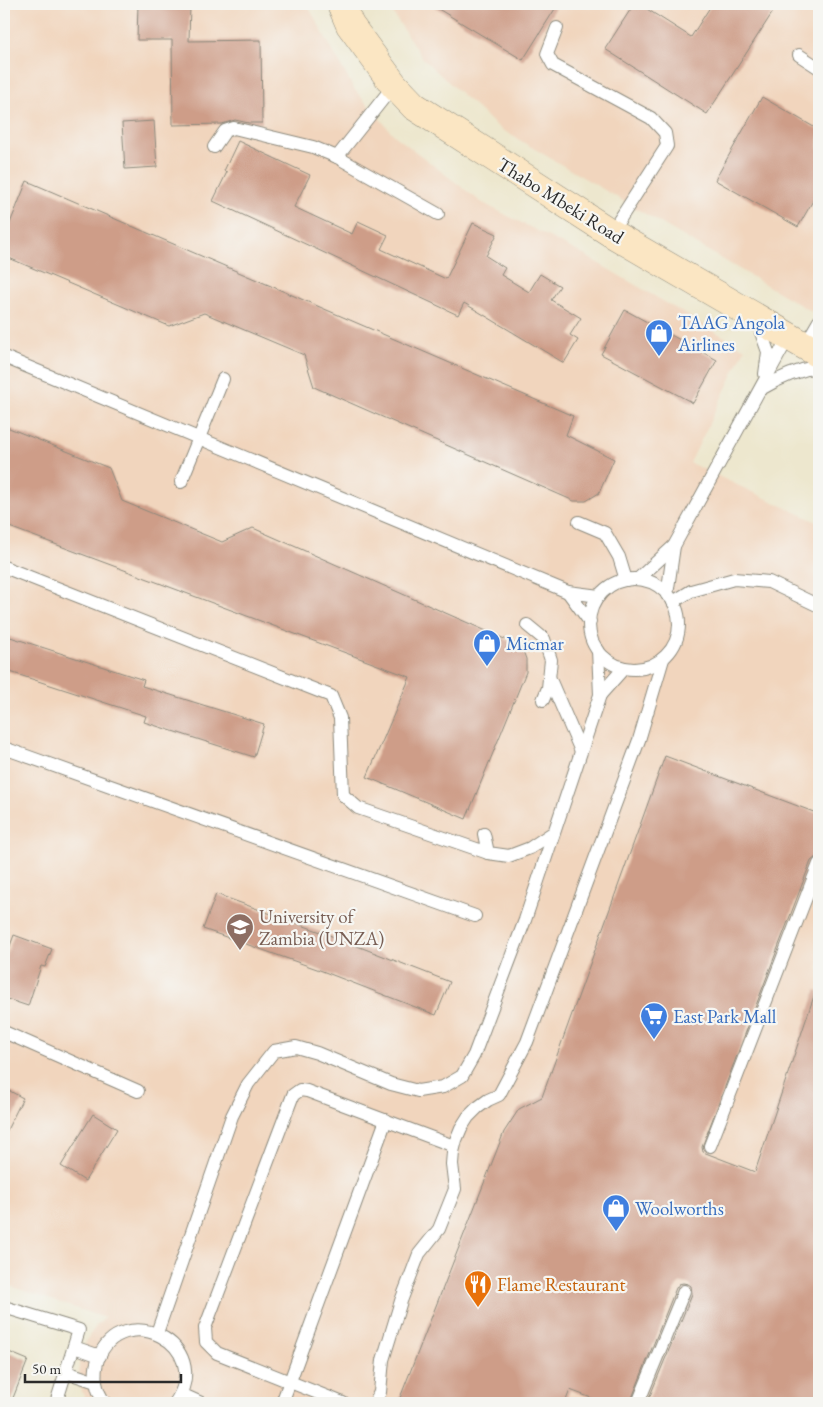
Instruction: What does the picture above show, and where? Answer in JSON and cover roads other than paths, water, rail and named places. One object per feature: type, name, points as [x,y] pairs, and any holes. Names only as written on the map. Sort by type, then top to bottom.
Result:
[{"type":"main road","name":"Thabo Mbeki Road","points":[[341,4],[350,25],[394,84],[414,106],[611,233],[755,315],[808,350]]},
{"type":"lane","points":[[557,28],[548,54],[553,65],[651,118],[665,133],[667,146],[611,233]]},
{"type":"lane","points":[[799,55],[819,68]]},
{"type":"lane","points":[[337,157],[394,84]]},
{"type":"lane","points":[[214,147],[225,131],[234,128],[314,147],[337,157],[438,214]]},
{"type":"lane","points":[[632,580],[674,546],[759,391],[766,372],[768,352],[755,315]]},
{"type":"lane","points":[[759,391],[777,380],[796,372],[808,350],[819,321]]},
{"type":"lane","points":[[759,391],[808,350]]},
{"type":"lane","points":[[4,357],[568,592],[599,596]]},
{"type":"lane","points":[[181,482],[222,379]]},
{"type":"lane","points":[[579,522],[605,533],[632,580]]},
{"type":"lane","points":[[670,599],[674,546]]},
{"type":"lane","points":[[4,567],[331,696],[340,718],[343,795],[358,808],[488,853],[509,856],[530,848],[554,832]]},
{"type":"lane","points":[[670,599],[734,579],[769,582],[819,606]]},
{"type":"lane","points":[[632,580],[651,583],[670,599],[678,614],[678,633],[670,651],[663,659],[647,668],[624,668],[610,661],[598,650],[593,642],[590,622],[591,612],[599,596],[614,584],[632,580]]},
{"type":"lane","points":[[568,592],[590,622]]},
{"type":"lane","points":[[526,625],[544,639],[551,660],[548,688],[543,700]]},
{"type":"lane","points":[[156,1333],[232,1116],[248,1084],[274,1051],[296,1046],[390,1084],[418,1091],[443,1087],[462,1076],[474,1055],[525,920],[600,695],[598,650]]},
{"type":"lane","points":[[375,1403],[380,1392],[383,1360],[401,1301],[419,1254],[439,1229],[455,1188],[452,1164],[454,1146],[461,1128],[468,1117],[488,1100],[499,1095],[527,1042],[639,740],[663,659]]},
{"type":"lane","points":[[600,695],[624,668]]},
{"type":"lane","points":[[549,677],[581,751]]},
{"type":"lane","points":[[4,748],[474,916]]},
{"type":"lane","points":[[484,834],[488,853]]},
{"type":"lane","points":[[710,1146],[819,864]]},
{"type":"lane","points":[[4,1032],[138,1091]]},
{"type":"lane","points":[[343,1403],[217,1352],[206,1342],[206,1328],[218,1293],[293,1094],[300,1090],[307,1091],[454,1146]]},
{"type":"lane","points":[[282,1403],[386,1120]]},
{"type":"lane","points":[[638,1403],[684,1291]]},
{"type":"lane","points":[[4,1307],[79,1330],[56,1403]]},
{"type":"lane","points":[[106,1403],[99,1393],[96,1382],[97,1364],[100,1356],[112,1341],[120,1335],[138,1330],[156,1333],[174,1345],[184,1364],[185,1374],[184,1384],[178,1399],[201,1403]]},
{"type":"lane","points":[[74,1347],[100,1356]]},
{"type":"lane","points":[[66,1372],[96,1382]]},
{"type":"place","name":"TAAG Angola Airlines","points":[[659,357]]},
{"type":"place","name":"Micmar","points":[[487,667]]},
{"type":"place","name":"University of Zambia (UNZA)","points":[[240,951]]},
{"type":"place","name":"East Park Mall","points":[[654,1040]]},
{"type":"place","name":"Woolworths","points":[[616,1232]]},
{"type":"place","name":"Flame Restaurant","points":[[478,1308]]}]
